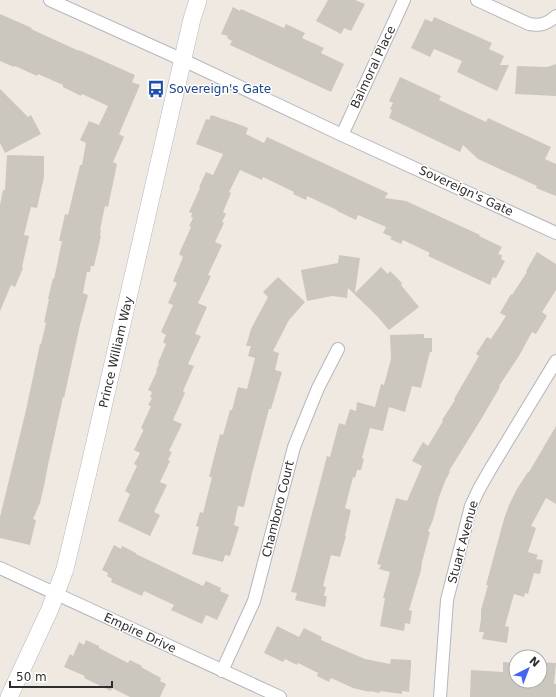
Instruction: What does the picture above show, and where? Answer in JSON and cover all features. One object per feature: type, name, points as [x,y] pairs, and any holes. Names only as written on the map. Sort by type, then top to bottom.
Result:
[{"type":"street","name":"Sovereign's Gate","points":[[50,0],[556,233]]},
{"type":"street","name":"Prince William Way","points":[[9,697],[50,609],[65,569],[192,19],[198,0]]},
{"type":"street","name":"Balmoral Place","points":[[342,135],[404,0]]},
{"type":"street","points":[[477,0],[529,24],[543,25],[556,16]]},
{"type":"street","name":"Chamboro Court","points":[[222,671],[254,602],[294,447],[318,388],[338,350]]},
{"type":"street","name":"Stuart Avenue","points":[[440,697],[447,600],[472,506],[479,488],[556,361]]},
{"type":"street","name":"Empire Drive","points":[[0,568],[280,697]]},
{"type":"building","points":[[328,0],[355,0],[365,4],[351,31],[344,28],[341,34],[316,21]]},
{"type":"building","points":[[233,7],[284,28],[286,24],[305,33],[302,38],[324,48],[321,53],[344,64],[331,92],[230,45],[232,41],[227,38],[228,36],[221,34]]},
{"type":"building","points":[[0,14],[135,75],[132,82],[140,85],[119,134],[124,137],[113,162],[117,164],[108,207],[105,206],[100,230],[101,236],[94,266],[91,266],[90,272],[87,272],[83,293],[88,295],[64,398],[63,397],[40,503],[33,519],[36,520],[30,545],[0,538],[0,517],[46,323],[44,322],[48,299],[62,241],[59,241],[65,214],[68,215],[80,165],[82,165],[86,143],[80,140],[89,121],[99,125],[108,106],[82,94],[81,96],[63,87],[63,85],[38,74],[37,76],[0,61]]},
{"type":"building","points":[[434,17],[492,43],[489,49],[504,56],[500,65],[509,65],[497,91],[457,72],[462,61],[434,49],[430,57],[411,48],[425,19],[432,22]]},
{"type":"building","points":[[556,64],[556,96],[515,94],[517,66],[547,67]]},
{"type":"building","points":[[400,77],[441,96],[439,100],[486,122],[488,118],[551,147],[545,159],[556,164],[556,196],[536,188],[537,186],[478,159],[463,145],[460,152],[389,118],[392,110],[390,109],[393,103],[389,101]]},
{"type":"building","points":[[0,89],[28,117],[31,115],[41,134],[5,153],[0,143]]},
{"type":"building","points":[[211,115],[248,128],[246,134],[264,143],[267,137],[388,193],[385,198],[406,201],[480,235],[479,236],[502,247],[498,254],[502,255],[501,259],[505,261],[496,278],[493,277],[490,285],[428,256],[430,253],[403,240],[401,244],[390,239],[392,237],[383,233],[386,227],[358,215],[356,220],[307,196],[306,200],[293,194],[294,192],[263,177],[262,180],[240,170],[229,192],[231,193],[223,212],[226,214],[222,222],[224,223],[215,242],[222,245],[208,275],[211,276],[198,303],[207,307],[195,334],[201,336],[188,364],[194,366],[183,391],[185,393],[173,420],[182,424],[169,451],[172,452],[168,460],[170,461],[160,482],[167,485],[154,512],[160,515],[150,536],[118,521],[130,494],[125,491],[137,466],[134,464],[140,453],[134,450],[143,431],[141,428],[151,406],[148,405],[152,398],[150,397],[152,392],[148,390],[157,371],[158,363],[166,344],[163,342],[166,335],[161,332],[173,305],[168,303],[177,283],[173,281],[183,257],[179,254],[191,227],[189,226],[193,218],[191,217],[192,213],[189,212],[206,172],[213,175],[223,154],[196,144],[206,119],[209,120]]},
{"type":"building","points":[[7,155],[44,156],[44,177],[37,208],[31,207],[24,235],[29,236],[23,268],[15,287],[11,285],[0,311],[0,205],[3,190],[5,190]]},
{"type":"building","points":[[537,252],[556,264],[556,290],[542,312],[547,316],[536,334],[532,332],[449,471],[450,472],[439,497],[433,520],[428,531],[430,532],[421,570],[409,610],[412,611],[410,624],[405,623],[404,631],[380,626],[385,598],[383,598],[390,572],[379,569],[381,565],[377,564],[396,498],[407,501],[422,466],[412,461],[423,442],[428,446],[479,356],[476,354],[487,337],[491,339],[506,316],[500,313],[511,294],[512,295],[527,272],[526,271]]},
{"type":"building","points":[[339,255],[360,258],[355,293],[381,267],[388,274],[390,271],[402,283],[401,285],[419,307],[389,330],[348,288],[347,298],[332,296],[307,301],[301,270],[338,263]]},
{"type":"building","points":[[278,277],[305,302],[289,320],[273,351],[279,353],[275,370],[282,372],[271,409],[269,409],[244,507],[238,506],[234,525],[239,527],[230,556],[225,555],[223,562],[192,554],[199,527],[196,526],[200,512],[203,513],[212,477],[209,477],[220,434],[223,435],[238,387],[247,389],[255,358],[248,356],[251,346],[246,346],[251,329],[268,297],[263,292]]},
{"type":"building","points":[[424,334],[424,338],[432,338],[432,352],[430,352],[421,388],[412,386],[405,412],[389,407],[383,431],[370,428],[362,458],[364,459],[361,470],[357,470],[355,478],[353,477],[345,508],[351,510],[340,557],[331,555],[323,586],[326,587],[324,596],[327,596],[325,607],[295,600],[297,593],[291,592],[327,456],[330,457],[339,423],[345,425],[350,409],[356,411],[357,402],[375,407],[381,384],[384,385],[391,359],[390,335]]},
{"type":"building","points":[[556,426],[556,504],[546,498],[531,526],[536,528],[528,552],[538,555],[536,559],[543,560],[540,574],[534,573],[528,594],[525,593],[524,597],[514,594],[505,626],[509,627],[507,643],[482,639],[484,632],[479,632],[481,610],[488,585],[486,585],[504,519],[517,489],[529,472]]},
{"type":"building","points":[[114,545],[121,549],[122,546],[203,586],[206,581],[221,588],[220,591],[229,595],[217,620],[206,615],[202,624],[171,610],[174,605],[144,591],[142,596],[111,582],[112,579],[107,576],[108,573],[102,570]]},
{"type":"building","points":[[277,626],[299,637],[304,628],[322,637],[321,640],[365,659],[390,664],[391,659],[411,660],[409,692],[402,691],[402,694],[380,691],[380,693],[369,692],[353,688],[331,678],[329,682],[317,676],[318,673],[298,663],[297,665],[285,659],[283,662],[264,653]]},
{"type":"building","points":[[86,640],[128,663],[130,660],[142,666],[141,667],[161,678],[160,681],[166,684],[160,697],[130,697],[112,688],[111,691],[84,678],[85,676],[64,667],[70,654],[73,656],[79,642],[84,645]]},
{"type":"building","points":[[503,662],[508,662],[508,689],[548,689],[548,662],[556,663],[554,684],[556,684],[556,697],[470,697],[471,670],[503,672]]},
{"type":"place","name":"Sovereign's Gate","points":[[156,89]]}]
